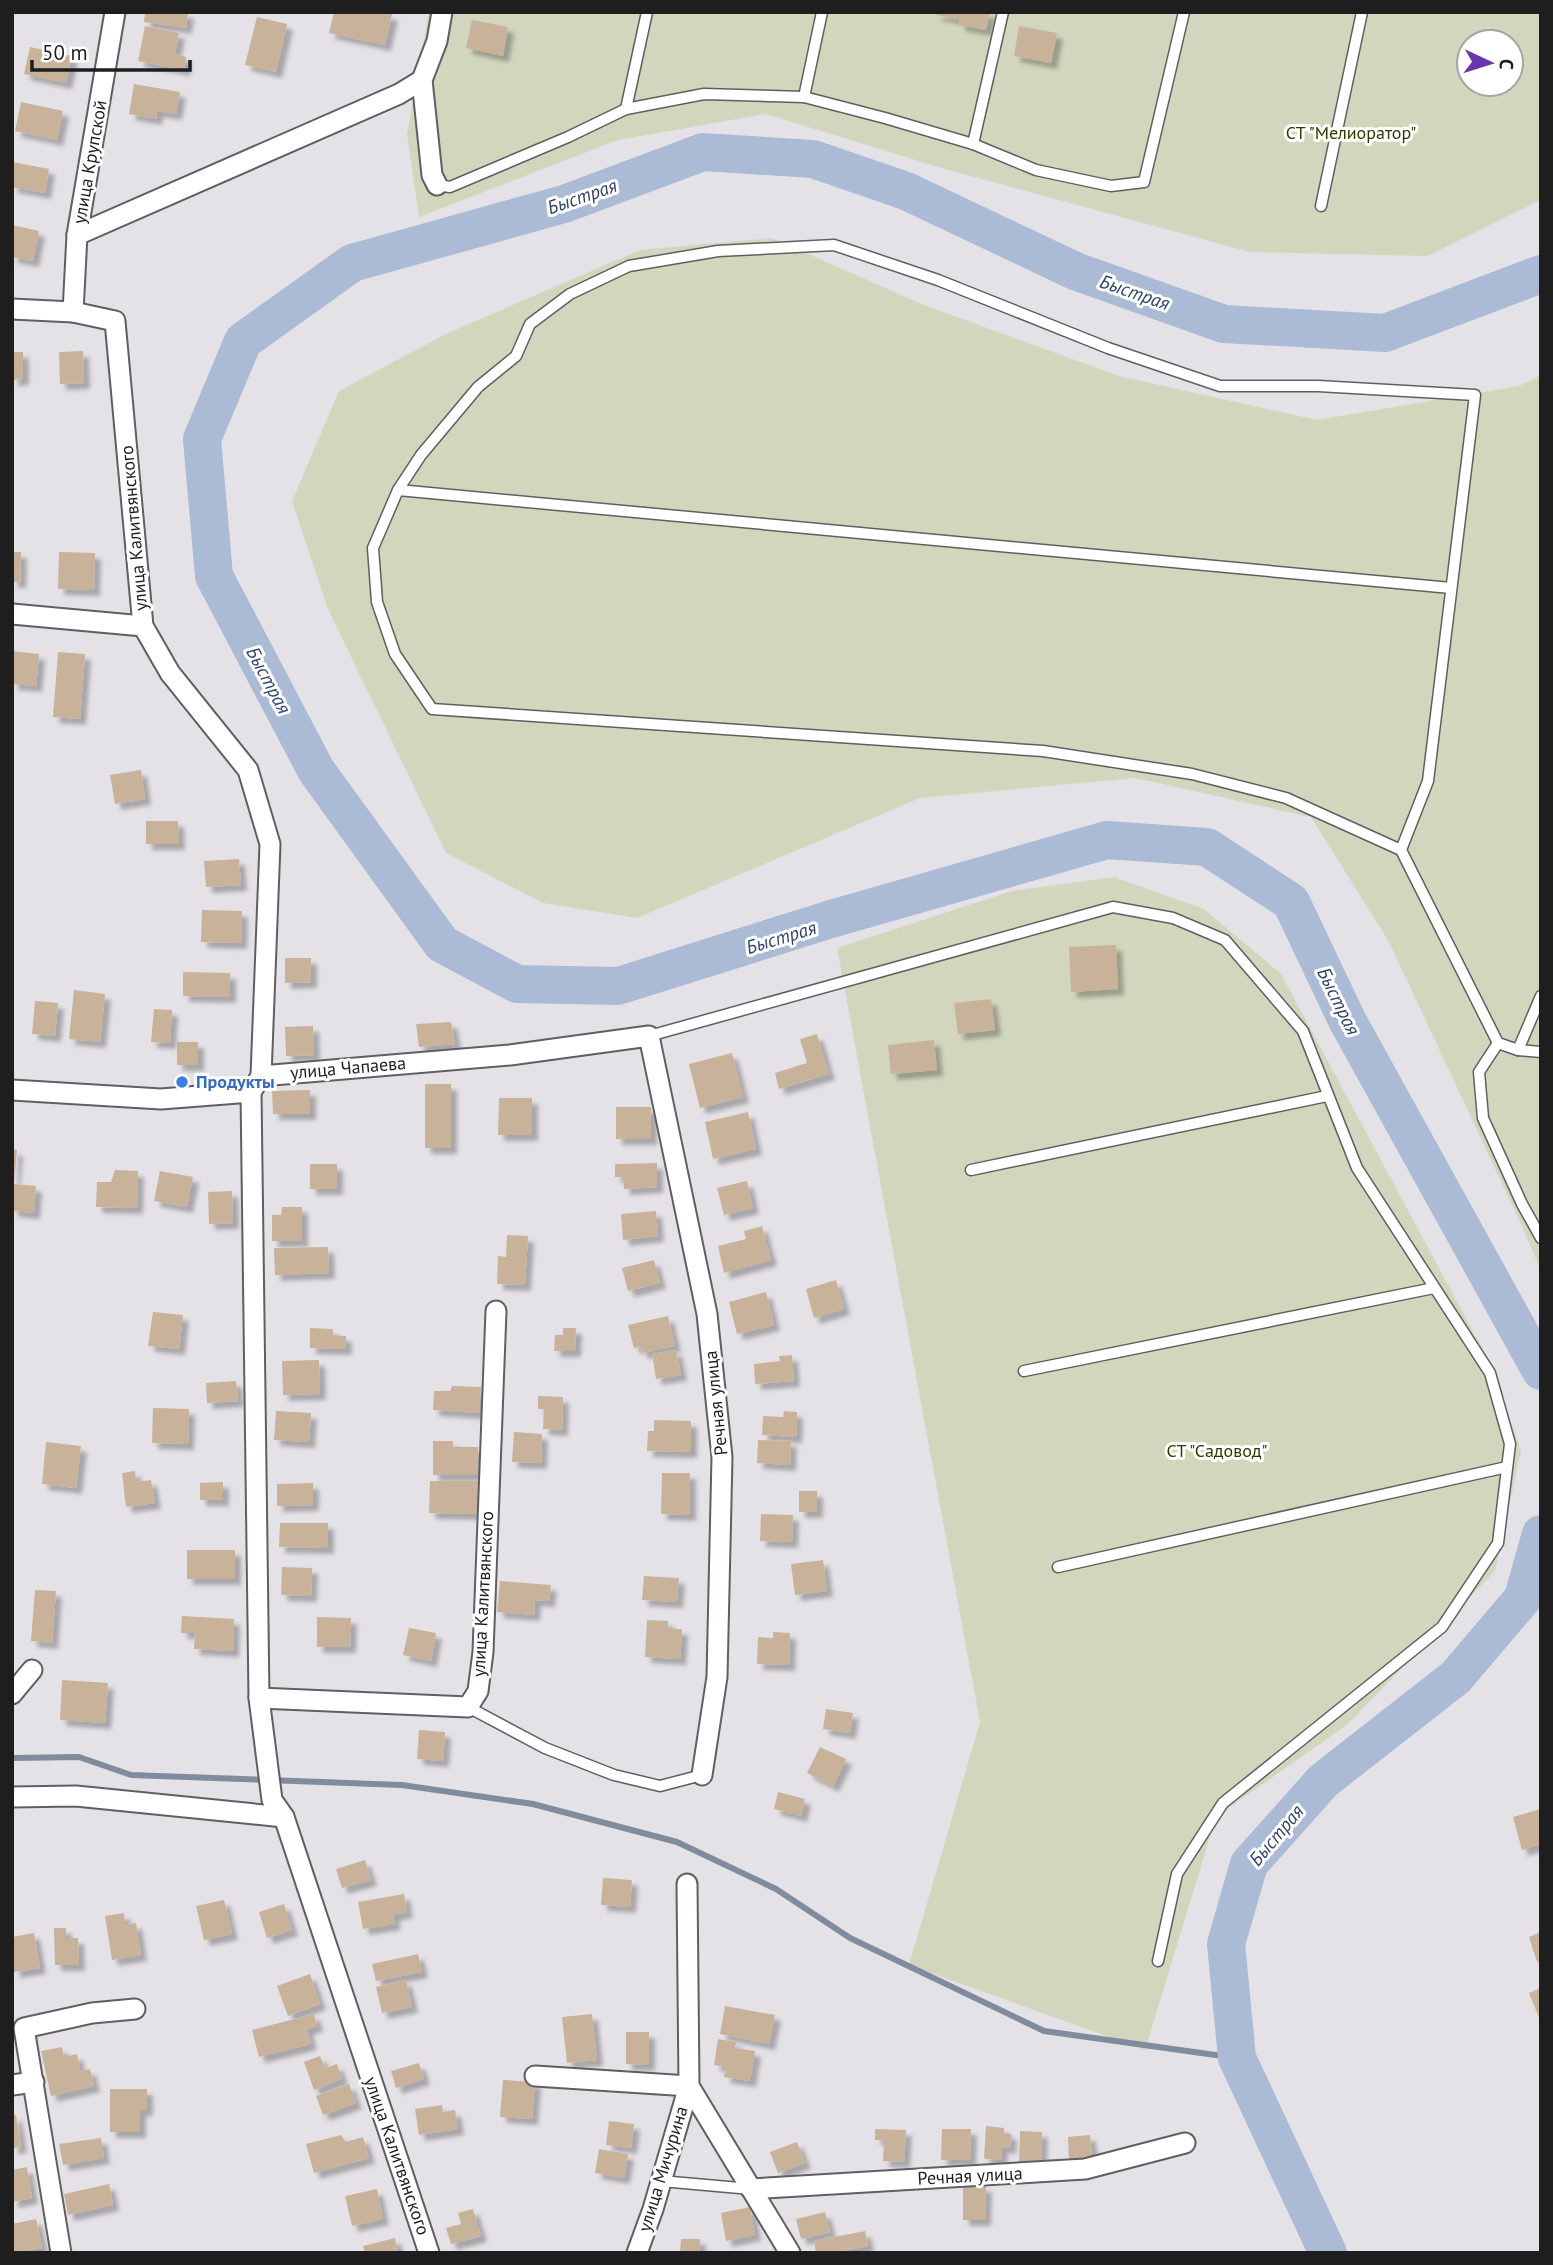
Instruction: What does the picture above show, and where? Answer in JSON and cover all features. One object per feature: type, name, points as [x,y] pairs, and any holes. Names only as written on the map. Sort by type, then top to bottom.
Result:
[{"type":"street","name":"улица Крупской","points":[[73,312],[77,236],[115,12]]},
{"type":"street","points":[[437,185],[432,175],[422,80],[437,41],[442,12]]},
{"type":"street","points":[[77,236],[399,94],[422,80]]},
{"type":"street","points":[[12,309],[73,312]]},
{"type":"street","name":"улица Калитвянского","points":[[73,312],[115,321],[143,626],[170,673],[248,770],[270,844],[256,1084],[260,1707],[272,1800],[284,1817],[429,2253]]},
{"type":"street","points":[[12,614],[143,626]]},
{"type":"street","name":"улица Чапаева","points":[[12,1090],[161,1099],[256,1084],[649,1036]]},
{"type":"street","name":"Речная улица","points":[[649,1036],[707,1314],[722,1457],[718,1677],[702,1775]]},
{"type":"street","name":"улица Калитвянского","points":[[468,1707],[478,1691],[483,1652],[496,1311]]},
{"type":"street","points":[[12,1694],[32,1670]]},
{"type":"street","points":[[260,1707],[468,1707]]},
{"type":"street","points":[[12,1797],[76,1796],[284,1817]]},
{"type":"street","points":[[687,1884],[689,2086],[790,2253]]},
{"type":"street","points":[[61,2253],[24,2028],[92,2013],[135,2009]]},
{"type":"street","points":[[535,2076],[689,2086]]},
{"type":"street","points":[[12,2085],[34,2082]]},
{"type":"street","name":"улица Мичурина","points":[[637,2253],[689,2086]]},
{"type":"street","name":"Речная улица","points":[[751,2189],[1085,2169],[1185,2143]]},
{"type":"lane","points":[[626,110],[647,12]]},
{"type":"lane","points":[[804,97],[822,12]]},
{"type":"lane","points":[[973,144],[1003,12]]},
{"type":"lane","points":[[437,185],[450,187],[626,110],[704,94],[804,97],[973,144],[1036,170],[1111,186],[1144,182],[1184,12]]},
{"type":"lane","points":[[1321,206],[1363,12]]},
{"type":"lane","points":[[1401,850],[1428,781],[1475,395],[1318,386],[1220,386],[1108,348],[938,280],[834,245],[718,251],[629,266],[570,294],[530,324],[516,356],[478,387],[421,455],[398,490],[373,548],[377,602],[395,654],[432,709],[1043,751],[1192,774],[1286,798],[1401,850],[1498,1043],[1518,1050],[1541,1052]]},
{"type":"lane","points":[[398,490],[1451,588]]},
{"type":"lane","points":[[649,1036],[1113,907],[1173,918],[1225,940],[1303,1031],[1357,1168],[1490,1373],[1510,1444],[1498,1544],[1442,1627],[1223,1803],[1177,1874],[1158,1961]]},
{"type":"lane","points":[[1518,1050],[1541,996]]},
{"type":"lane","points":[[1498,1043],[1479,1072],[1483,1118],[1522,1204],[1541,1238]]},
{"type":"lane","points":[[971,1170],[1327,1096]]},
{"type":"lane","points":[[1024,1371],[1434,1288]]},
{"type":"lane","points":[[1058,1567],[1507,1467]]},
{"type":"lane","points":[[468,1707],[545,1748],[614,1775],[660,1786],[702,1775]]},
{"type":"lane","points":[[661,2181],[751,2189]]},
{"type":"green space","name":"СТ \"Мелиоратор\"","points":[[429,12],[1541,12],[1541,200],[1427,256],[1250,252],[938,167],[766,114],[618,140],[419,217],[407,134]]},
{"type":"green space","points":[[772,238],[924,305],[1119,376],[1317,420],[1519,386],[1541,375],[1541,1271],[1389,942],[1311,817],[1135,778],[920,798],[637,918],[543,903],[446,853],[328,609],[292,501],[339,391],[448,333],[640,250]]},
{"type":"green space","name":"СТ \"Садовод\"","points":[[1114,877],[1204,909],[1281,974],[1490,1363],[1521,1451],[1495,1571],[1348,1724],[1216,1817],[1145,2050],[909,1965],[980,1722],[837,948],[1012,891]]},
{"type":"building","points":[[145,12],[188,12],[186,28],[144,22]]},
{"type":"building","points":[[334,12],[392,14],[385,45],[329,33]]},
{"type":"building","points":[[936,12],[990,12],[986,30],[959,25],[960,19],[936,15]]},
{"type":"building","points":[[257,17],[287,24],[276,72],[245,65]]},
{"type":"building","points":[[472,20],[508,27],[503,56],[466,48]]},
{"type":"building","points":[[145,26],[179,33],[175,54],[186,57],[184,70],[138,61]]},
{"type":"building","points":[[1019,26],[1057,33],[1051,63],[1014,56]]},
{"type":"building","points":[[30,47],[72,56],[66,83],[24,74]]},
{"type":"building","points":[[134,84],[180,92],[176,114],[157,111],[156,119],[129,114]]},
{"type":"building","points":[[21,102],[63,111],[57,140],[15,131]]},
{"type":"building","points":[[12,162],[49,169],[45,193],[12,187]]},
{"type":"building","points":[[12,225],[39,231],[33,261],[12,257]]},
{"type":"building","points":[[83,351],[84,383],[60,384],[59,352]]},
{"type":"building","points":[[12,352],[23,352],[23,379],[12,380]]},
{"type":"building","points":[[12,552],[21,552],[20,582],[12,582]]},
{"type":"building","points":[[59,552],[95,553],[94,590],[58,589]]},
{"type":"building","points":[[12,651],[39,654],[36,686],[12,684]]},
{"type":"building","points":[[58,652],[85,654],[80,719],[53,717]]},
{"type":"building","points":[[141,770],[145,799],[115,804],[110,775]]},
{"type":"building","points":[[146,821],[178,821],[179,844],[146,844]]},
{"type":"building","points":[[239,859],[241,885],[206,887],[204,861]]},
{"type":"building","points":[[202,910],[242,911],[241,943],[201,942]]},
{"type":"building","points":[[1116,945],[1118,989],[1071,992],[1069,947]]},
{"type":"building","points":[[285,958],[311,958],[311,982],[285,983]]},
{"type":"building","points":[[183,972],[230,973],[230,997],[183,996]]},
{"type":"building","points":[[74,990],[105,994],[100,1042],[69,1039]]},
{"type":"building","points":[[991,999],[995,1030],[958,1034],[954,1003]]},
{"type":"building","points":[[35,1001],[58,1003],[55,1036],[32,1034]]},
{"type":"building","points":[[154,1009],[172,1010],[170,1043],[151,1042]]},
{"type":"building","points":[[451,1022],[455,1044],[419,1047],[416,1024]]},
{"type":"building","points":[[313,1026],[314,1055],[286,1056],[285,1027]]},
{"type":"building","points":[[817,1034],[829,1074],[779,1089],[775,1073],[807,1063],[800,1039]]},
{"type":"building","points":[[934,1040],[937,1070],[891,1074],[888,1045]]},
{"type":"building","points":[[177,1042],[198,1042],[198,1065],[177,1065]]},
{"type":"building","points":[[732,1053],[743,1097],[700,1108],[689,1064]]},
{"type":"building","points":[[425,1084],[451,1084],[451,1148],[425,1148]]},
{"type":"building","points":[[310,1090],[310,1114],[273,1114],[272,1091]]},
{"type":"building","points":[[499,1098],[532,1098],[532,1135],[498,1135]]},
{"type":"building","points":[[616,1107],[651,1107],[651,1139],[616,1139]]},
{"type":"building","points":[[748,1112],[756,1149],[713,1159],[705,1122]]},
{"type":"building","points":[[12,1149],[17,1150],[14,1184],[36,1186],[34,1213],[12,1211]]},
{"type":"building","points":[[657,1163],[657,1187],[624,1189],[623,1177],[615,1177],[615,1164]]},
{"type":"building","points":[[310,1164],[337,1164],[337,1189],[310,1189]]},
{"type":"building","points":[[115,1170],[138,1171],[137,1208],[96,1207],[97,1182],[111,1182]]},
{"type":"building","points":[[160,1171],[193,1177],[187,1207],[154,1201]]},
{"type":"building","points":[[747,1181],[753,1208],[724,1215],[717,1188]]},
{"type":"building","points":[[232,1191],[233,1223],[209,1224],[208,1192]]},
{"type":"building","points":[[282,1207],[302,1207],[302,1241],[272,1241],[272,1215],[281,1215]]},
{"type":"building","points":[[656,1211],[658,1236],[623,1240],[621,1214]]},
{"type":"building","points":[[762,1226],[771,1260],[724,1273],[718,1246],[746,1239],[744,1231]]},
{"type":"building","points":[[507,1235],[528,1236],[525,1285],[497,1284],[498,1256],[506,1257]]},
{"type":"building","points":[[328,1247],[329,1273],[275,1275],[274,1248]]},
{"type":"building","points":[[654,1260],[660,1283],[628,1291],[622,1268]]},
{"type":"building","points":[[836,1280],[844,1309],[814,1318],[806,1289]]},
{"type":"building","points":[[766,1292],[774,1325],[737,1334],[729,1302]]},
{"type":"building","points":[[153,1312],[183,1315],[179,1349],[148,1346]]},
{"type":"building","points":[[668,1316],[675,1346],[642,1353],[640,1346],[634,1348],[628,1325]]},
{"type":"building","points":[[310,1328],[333,1329],[333,1335],[346,1336],[346,1349],[310,1348]]},
{"type":"building","points":[[563,1328],[576,1328],[575,1351],[554,1351],[555,1335],[563,1335]]},
{"type":"building","points":[[676,1350],[681,1375],[656,1379],[652,1354]]},
{"type":"building","points":[[792,1355],[794,1381],[755,1384],[754,1364],[780,1361],[779,1356]]},
{"type":"building","points":[[319,1360],[320,1394],[283,1395],[282,1361]]},
{"type":"building","points":[[236,1381],[238,1401],[207,1403],[206,1383]]},
{"type":"building","points":[[452,1386],[481,1387],[479,1413],[433,1410],[434,1391],[450,1391]]},
{"type":"building","points":[[538,1396],[563,1397],[562,1430],[543,1429],[544,1409],[538,1409]]},
{"type":"building","points":[[153,1408],[189,1409],[188,1444],[152,1443]]},
{"type":"building","points":[[276,1411],[311,1413],[309,1442],[274,1440]]},
{"type":"building","points":[[784,1411],[797,1412],[796,1437],[762,1435],[763,1416],[783,1417]]},
{"type":"building","points":[[654,1420],[691,1421],[691,1452],[647,1451],[648,1431],[654,1431]]},
{"type":"building","points":[[514,1432],[542,1434],[541,1463],[512,1462]]},
{"type":"building","points":[[758,1440],[791,1441],[790,1465],[757,1463]]},
{"type":"building","points":[[433,1441],[453,1441],[453,1447],[478,1447],[478,1475],[433,1475]]},
{"type":"building","points":[[46,1442],[81,1446],[76,1488],[42,1484]]},
{"type":"building","points":[[135,1471],[136,1482],[151,1480],[155,1503],[126,1507],[122,1473]]},
{"type":"building","points":[[662,1473],[690,1473],[690,1515],[661,1514]]},
{"type":"building","points":[[430,1481],[478,1481],[478,1514],[429,1513]]},
{"type":"building","points":[[223,1482],[223,1500],[200,1500],[200,1483]]},
{"type":"building","points":[[313,1483],[313,1505],[277,1506],[277,1484]]},
{"type":"building","points":[[799,1491],[817,1491],[817,1512],[799,1512]]},
{"type":"building","points":[[761,1514],[793,1515],[792,1542],[760,1541]]},
{"type":"building","points":[[280,1523],[328,1523],[328,1548],[279,1547]]},
{"type":"building","points":[[187,1550],[235,1550],[235,1579],[187,1579]]},
{"type":"building","points":[[823,1560],[827,1591],[795,1595],[791,1564]]},
{"type":"building","points":[[282,1567],[312,1568],[311,1596],[281,1595]]},
{"type":"building","points":[[644,1576],[679,1578],[677,1602],[642,1600]]},
{"type":"building","points":[[500,1581],[551,1585],[549,1601],[535,1600],[534,1615],[497,1612]]},
{"type":"building","points":[[35,1590],[56,1591],[52,1643],[31,1641]]},
{"type":"building","points":[[182,1616],[234,1619],[233,1651],[194,1649],[195,1633],[181,1633]]},
{"type":"building","points":[[317,1617],[351,1618],[350,1647],[317,1647]]},
{"type":"building","points":[[647,1620],[668,1621],[668,1629],[682,1629],[680,1659],[645,1657]]},
{"type":"building","points":[[409,1628],[436,1633],[431,1661],[403,1655]]},
{"type":"building","points":[[773,1632],[790,1633],[789,1665],[757,1664],[758,1637],[773,1638]]},
{"type":"building","points":[[62,1680],[108,1683],[105,1723],[60,1720]]},
{"type":"building","points":[[826,1709],[853,1713],[850,1733],[823,1729]]},
{"type":"building","points":[[419,1730],[445,1732],[443,1761],[417,1759]]},
{"type":"building","points":[[820,1747],[846,1759],[833,1786],[807,1773]]},
{"type":"building","points":[[778,1792],[805,1799],[801,1816],[774,1809]]},
{"type":"building","points":[[1541,1809],[1541,1844],[1522,1850],[1513,1817]]},
{"type":"building","points":[[365,1860],[371,1880],[342,1888],[336,1869]]},
{"type":"building","points":[[603,1878],[632,1880],[630,1907],[601,1905]]},
{"type":"building","points":[[404,1894],[407,1912],[393,1915],[395,1924],[363,1929],[358,1902]]},
{"type":"building","points":[[224,1900],[232,1934],[204,1940],[196,1906]]},
{"type":"building","points":[[284,1904],[292,1930],[267,1938],[259,1912]]},
{"type":"building","points":[[124,1913],[125,1925],[136,1923],[141,1955],[112,1960],[105,1916]]},
{"type":"building","points":[[54,1928],[66,1928],[66,1938],[78,1938],[79,1965],[55,1965]]},
{"type":"building","points":[[1541,1932],[1541,1961],[1537,1962],[1529,1937]]},
{"type":"building","points":[[34,1933],[40,1968],[14,1972],[12,1937]]},
{"type":"building","points":[[418,1954],[422,1972],[376,1981],[372,1964]]},
{"type":"building","points":[[310,1974],[320,2004],[288,2016],[277,1986]]},
{"type":"building","points":[[406,1980],[412,2007],[382,2013],[376,1987]]},
{"type":"building","points":[[1541,1988],[1541,2022],[1529,1993]]},
{"type":"building","points":[[725,2006],[775,2015],[769,2044],[720,2034]]},
{"type":"building","points":[[314,2014],[317,2026],[307,2029],[311,2044],[259,2057],[252,2030]]},
{"type":"building","points":[[592,2014],[597,2060],[567,2063],[562,2017]]},
{"type":"building","points":[[626,2032],[649,2032],[649,2065],[626,2064]]},
{"type":"building","points":[[718,2039],[736,2042],[735,2048],[755,2051],[750,2081],[724,2077],[726,2067],[714,2065]]},
{"type":"building","points":[[62,2047],[64,2057],[77,2054],[80,2071],[90,2069],[94,2086],[51,2096],[41,2051]]},
{"type":"building","points":[[320,2056],[325,2068],[337,2064],[342,2079],[314,2090],[304,2062]]},
{"type":"building","points":[[419,2063],[424,2079],[396,2088],[391,2071]]},
{"type":"building","points":[[503,2080],[535,2082],[532,2119],[500,2117]]},
{"type":"building","points":[[349,2084],[356,2103],[323,2115],[316,2096]]},
{"type":"building","points":[[110,2089],[147,2089],[147,2110],[140,2110],[140,2132],[110,2132]]},
{"type":"building","points":[[442,2105],[443,2112],[455,2110],[458,2129],[419,2135],[415,2109]]},
{"type":"building","points":[[16,2115],[21,2147],[12,2148],[12,2116]]},
{"type":"building","points":[[609,2121],[634,2124],[631,2148],[606,2145]]},
{"type":"building","points":[[986,2126],[1004,2128],[1004,2133],[1011,2134],[1010,2148],[1002,2147],[1001,2160],[984,2159]]},
{"type":"building","points":[[875,2129],[906,2130],[904,2162],[883,2161],[884,2140],[875,2140]]},
{"type":"building","points":[[942,2129],[971,2129],[970,2160],[941,2160]]},
{"type":"building","points":[[1020,2131],[1042,2132],[1041,2162],[1019,2161]]},
{"type":"building","points":[[341,2135],[346,2142],[363,2137],[369,2158],[314,2173],[306,2144]]},
{"type":"building","points":[[1090,2135],[1092,2159],[1069,2160],[1068,2137]]},
{"type":"building","points":[[101,2138],[104,2158],[63,2165],[59,2144]]},
{"type":"building","points":[[797,2142],[805,2163],[778,2173],[770,2152]]},
{"type":"building","points":[[599,2149],[628,2154],[624,2178],[595,2173]]},
{"type":"building","points":[[27,2167],[32,2198],[12,2202],[12,2170]]},
{"type":"building","points":[[109,2184],[113,2205],[68,2215],[64,2194]]},
{"type":"building","points":[[963,2186],[986,2186],[985,2220],[963,2220]]},
{"type":"building","points":[[377,2189],[383,2219],[352,2226],[345,2196]]},
{"type":"building","points":[[750,2207],[755,2235],[726,2241],[721,2213]]},
{"type":"building","points":[[473,2209],[481,2236],[451,2244],[446,2228],[461,2224],[458,2213]]},
{"type":"building","points":[[825,2212],[830,2232],[801,2239],[796,2219]]},
{"type":"building","points":[[36,2219],[42,2248],[12,2253],[12,2224]]},
{"type":"building","points":[[865,2231],[868,2246],[833,2253],[816,2253],[814,2241]]},
{"type":"building","points":[[395,2238],[398,2253],[365,2253],[363,2246]]},
{"type":"building","points":[[681,2239],[700,2239],[700,2253],[680,2253]]},
{"type":"waterway","name":"Быстрая","points":[[1541,274],[1385,333],[1224,324],[1075,271],[906,191],[813,159],[703,152],[564,204],[352,263],[243,341],[202,439],[214,576],[316,770],[442,944],[517,984],[618,986],[831,919],[1107,840],[1207,847],[1291,902],[1347,1020],[1541,1371]]},
{"type":"waterway","name":"Быстрая","points":[[1328,2253],[1237,2058],[1226,1944],[1249,1864],[1323,1781],[1456,1677],[1523,1598],[1541,1534]]},
{"type":"waterway","points":[[12,1758],[79,1757],[131,1775],[402,1785],[533,1804],[677,1842],[776,1889],[850,1938],[1044,2031],[1237,2058]]},
{"type":"place","name":"Продукты","points":[[182,1082]]}]
